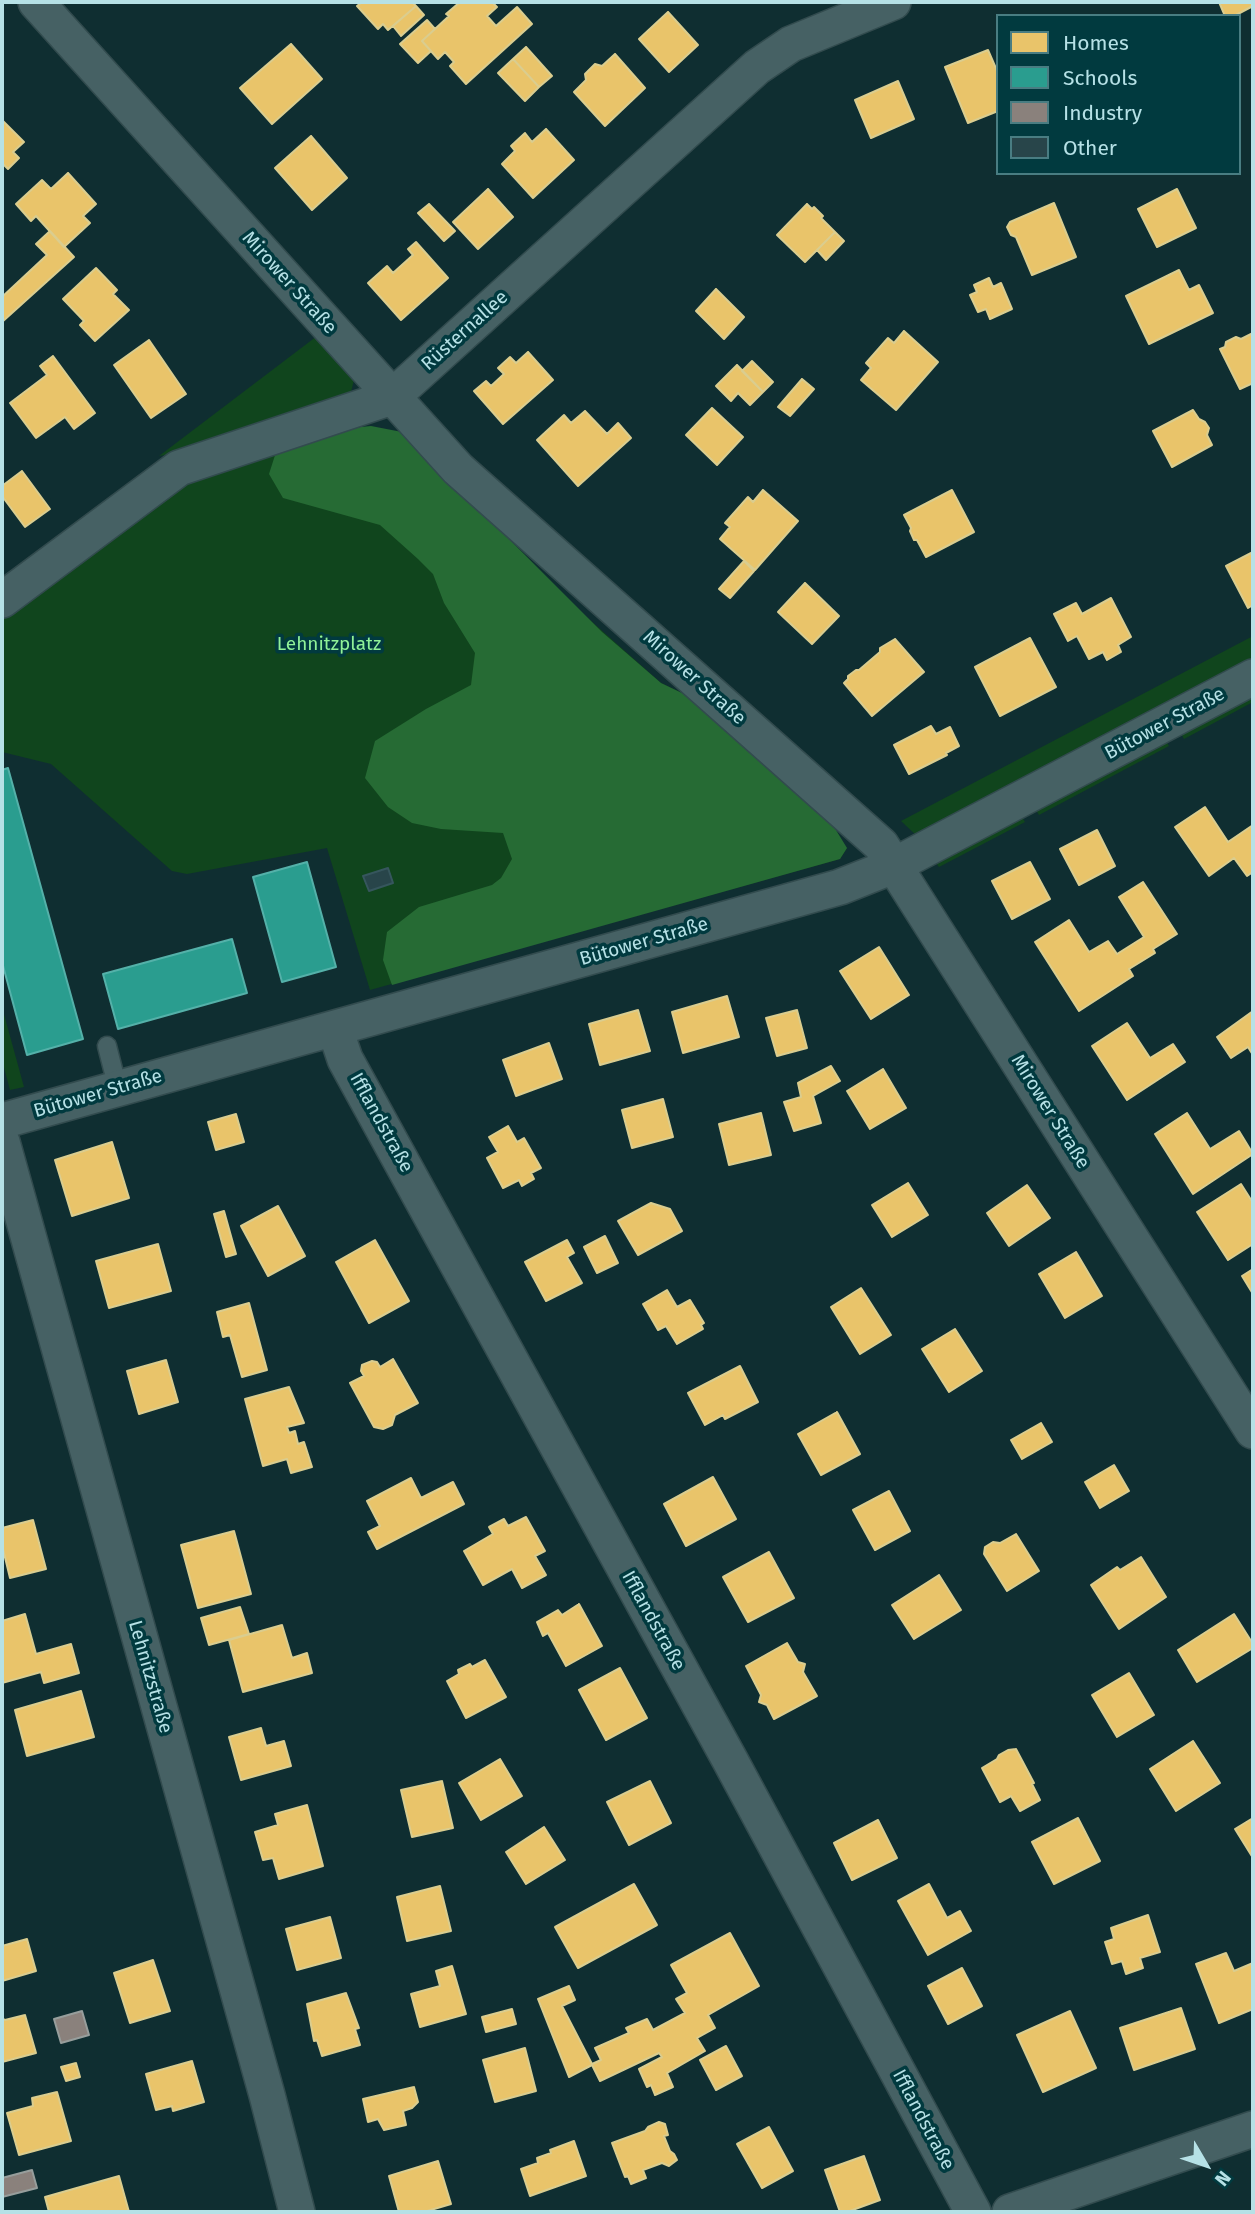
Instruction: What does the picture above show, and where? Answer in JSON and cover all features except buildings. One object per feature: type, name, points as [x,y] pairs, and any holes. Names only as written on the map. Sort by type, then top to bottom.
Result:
[{"type":"street","name":"Mirower Straße","points":[[36,2],[458,469],[881,845],[1253,1431]]},
{"type":"street","name":"Rüsternallee","points":[[2,600],[179,468],[392,397],[757,67],[791,44],[893,2]]},
{"type":"street","name":"Bütower Straße","points":[[2,1121],[839,887],[894,866],[1253,677]]},
{"type":"street","name":"Ifflandstraße","points":[[335,1029],[345,1059],[731,1762],[973,2212]]},
{"type":"street","name":"Lehnitzstraße","points":[[2,1142],[267,2095],[297,2212]]},
{"type":"street","points":[[1010,2212],[1253,2129]]},
{"type":"lane","points":[[107,1046],[118,1089]]},
{"type":"green space","points":[[321,333],[355,376],[351,392],[345,398],[184,452],[159,456]]},
{"type":"green space","name":"Lehnitzplatz","points":[[371,426],[661,683],[684,694],[847,848],[840,859],[370,990],[327,848],[187,874],[172,871],[51,764],[2,752],[2,615],[186,479]]},
{"type":"green space","points":[[371,426],[402,432],[602,632],[661,683],[684,694],[828,817],[847,848],[840,859],[392,985],[383,960],[387,932],[419,907],[492,885],[501,878],[512,859],[503,833],[441,829],[412,823],[388,807],[365,778],[375,741],[471,685],[475,653],[444,603],[433,574],[380,525],[283,498],[269,474],[277,449],[340,429]]},
{"type":"green space","points":[[1253,636],[1253,661],[918,837],[901,821]]},
{"type":"green space","points":[[1253,689],[1253,702],[1184,739],[1178,728]]},
{"type":"green space","points":[[1163,736],[1169,746],[1039,815],[1033,805]]},
{"type":"green space","points":[[1019,812],[1025,822],[939,867],[933,859]]},
{"type":"green space","points":[[2,1007],[24,1087],[10,1090],[2,1060]]}]
